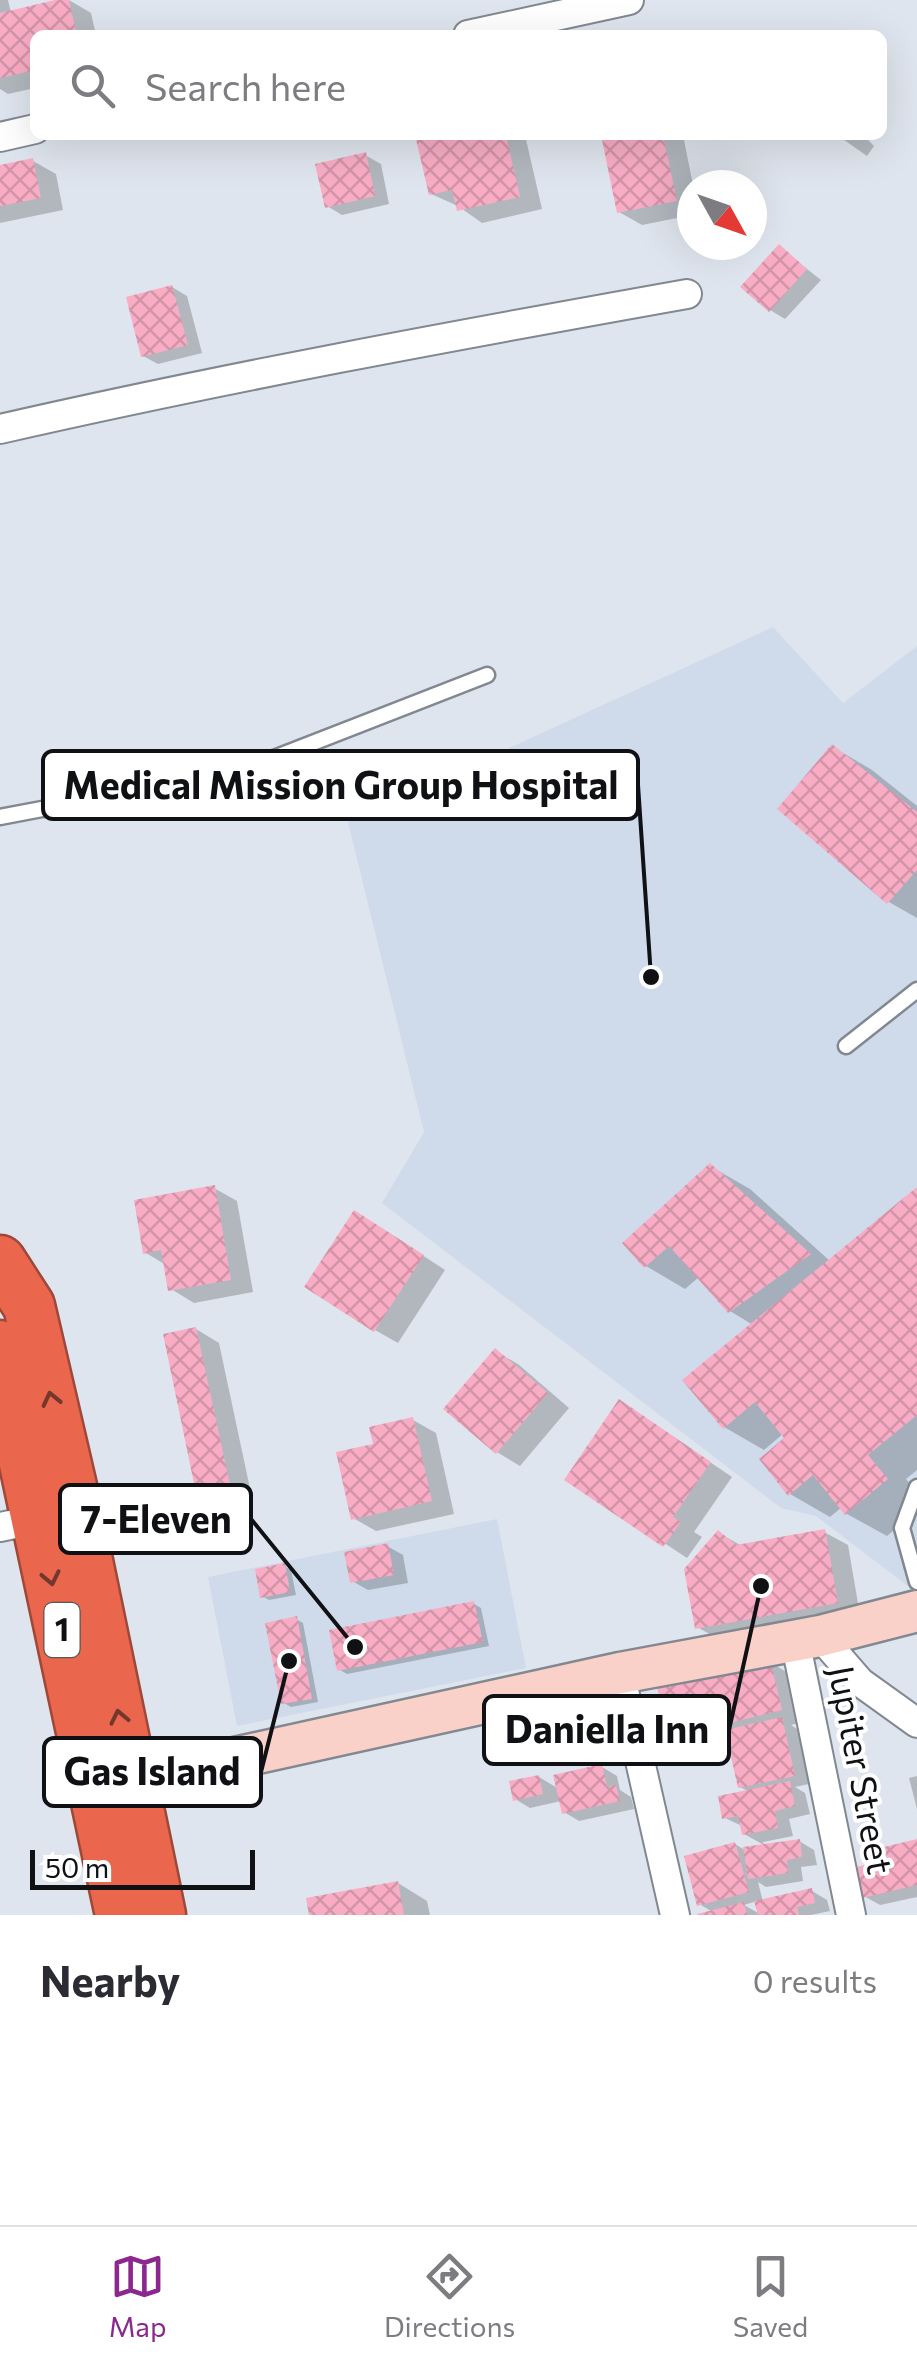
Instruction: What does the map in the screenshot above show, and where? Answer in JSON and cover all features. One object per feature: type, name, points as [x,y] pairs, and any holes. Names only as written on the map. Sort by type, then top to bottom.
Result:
[{"type":"highway","name":"1","points":[[0,1261],[29,1306],[76,1508],[114,1785],[121,1915]]},
{"type":"highway","name":"1","points":[[0,1346],[20,1523],[160,1915]]},
{"type":"street","points":[[491,30],[629,0]]},
{"type":"street","points":[[0,136],[30,130]]},
{"type":"street","points":[[0,429],[147,395],[421,341],[687,294]]},
{"type":"street","points":[[114,1785],[620,1673],[808,1638],[917,1611]]},
{"type":"street","points":[[808,1638],[917,1723]]},
{"type":"street","name":"Jupiter Street","points":[[808,1638],[850,1915]]},
{"type":"street","points":[[620,1673],[675,1915]]},
{"type":"lane","points":[[0,818],[42,808],[126,808],[174,798],[487,676]]},
{"type":"lane","points":[[846,1046],[917,990]]},
{"type":"lane","points":[[917,1487],[902,1528],[917,1582]]},
{"type":"shaded area","points":[[773,627],[843,703],[917,646],[917,1581],[909,1587],[816,1516],[781,1508],[382,1203],[424,1132],[348,822]]},
{"type":"shaded area","points":[[497,1519],[526,1668],[237,1726],[208,1577]]},
{"type":"building","points":[[69,0],[76,30],[30,30],[30,71],[0,78],[0,13]]},
{"type":"building","points":[[416,140],[507,140],[520,197],[457,211],[452,190],[429,195]]},
{"type":"building","points":[[602,140],[664,140],[677,201],[617,213]]},
{"type":"building","points":[[366,152],[375,196],[325,208],[315,164]]},
{"type":"building","points":[[33,158],[41,198],[0,206],[0,165]]},
{"type":"building","points":[[779,244],[807,269],[769,312],[740,287]]},
{"type":"building","points":[[172,285],[188,345],[141,357],[126,297]]},
{"type":"building","points":[[832,744],[917,812],[917,870],[887,904],[777,809]]},
{"type":"building","points":[[710,1163],[811,1254],[728,1313],[669,1246],[644,1268],[622,1243]]},
{"type":"building","points":[[215,1185],[231,1280],[168,1291],[161,1250],[143,1254],[134,1200]]},
{"type":"building","points":[[917,1187],[917,1415],[868,1455],[888,1479],[845,1515],[813,1475],[788,1496],[759,1459],[784,1438],[755,1402],[723,1429],[682,1380]]},
{"type":"building","points":[[354,1210],[424,1255],[374,1332],[304,1287]]},
{"type":"building","points":[[196,1327],[230,1485],[196,1493],[163,1334]]},
{"type":"building","points":[[495,1348],[548,1393],[496,1454],[443,1409]]},
{"type":"building","points":[[619,1399],[711,1462],[673,1517],[681,1522],[663,1547],[564,1480]]},
{"type":"building","points":[[413,1417],[432,1501],[351,1520],[336,1452],[373,1444],[369,1427]]},
{"type":"building","points":[[825,1529],[838,1603],[695,1629],[684,1569],[718,1530],[736,1545]]},
{"type":"building","points":[[388,1543],[394,1575],[350,1583],[344,1552]]},
{"type":"building","points":[[285,1563],[290,1592],[260,1598],[255,1569]]},
{"type":"building","points":[[474,1601],[483,1642],[337,1671],[329,1630]]},
{"type":"building","points":[[297,1616],[312,1699],[281,1704],[265,1623]]},
{"type":"building","points":[[770,1659],[782,1710],[656,1741],[651,1722],[665,1719],[657,1687]]},
{"type":"building","points":[[782,1717],[795,1776],[738,1788],[725,1730]]},
{"type":"building","points":[[602,1764],[607,1787],[616,1785],[620,1801],[562,1814],[553,1775]]},
{"type":"building","points":[[539,1775],[543,1794],[513,1801],[509,1781]]},
{"type":"building","points":[[790,1781],[795,1806],[775,1811],[778,1828],[742,1835],[738,1816],[722,1819],[718,1796]]},
{"type":"building","points":[[800,1839],[802,1857],[787,1860],[788,1873],[748,1879],[743,1847]]},
{"type":"building","points":[[917,1839],[917,1885],[862,1898],[856,1867],[887,1860],[884,1847]]},
{"type":"building","points":[[735,1842],[749,1892],[697,1906],[684,1856]]},
{"type":"building","points":[[398,1881],[404,1915],[309,1915],[306,1898]]},
{"type":"building","points":[[812,1888],[815,1903],[797,1907],[799,1915],[758,1915],[754,1901]]},
{"type":"building","points":[[744,1902],[747,1915],[697,1915],[697,1914]]},
{"type":"place","name":"Medical Mission Group Hospital","points":[[651,977]]},
{"type":"place","name":"Daniella Inn","points":[[761,1586]]},
{"type":"place","name":"7-Eleven","points":[[355,1647]]},
{"type":"place","name":"Gas Island","points":[[289,1661]]}]
